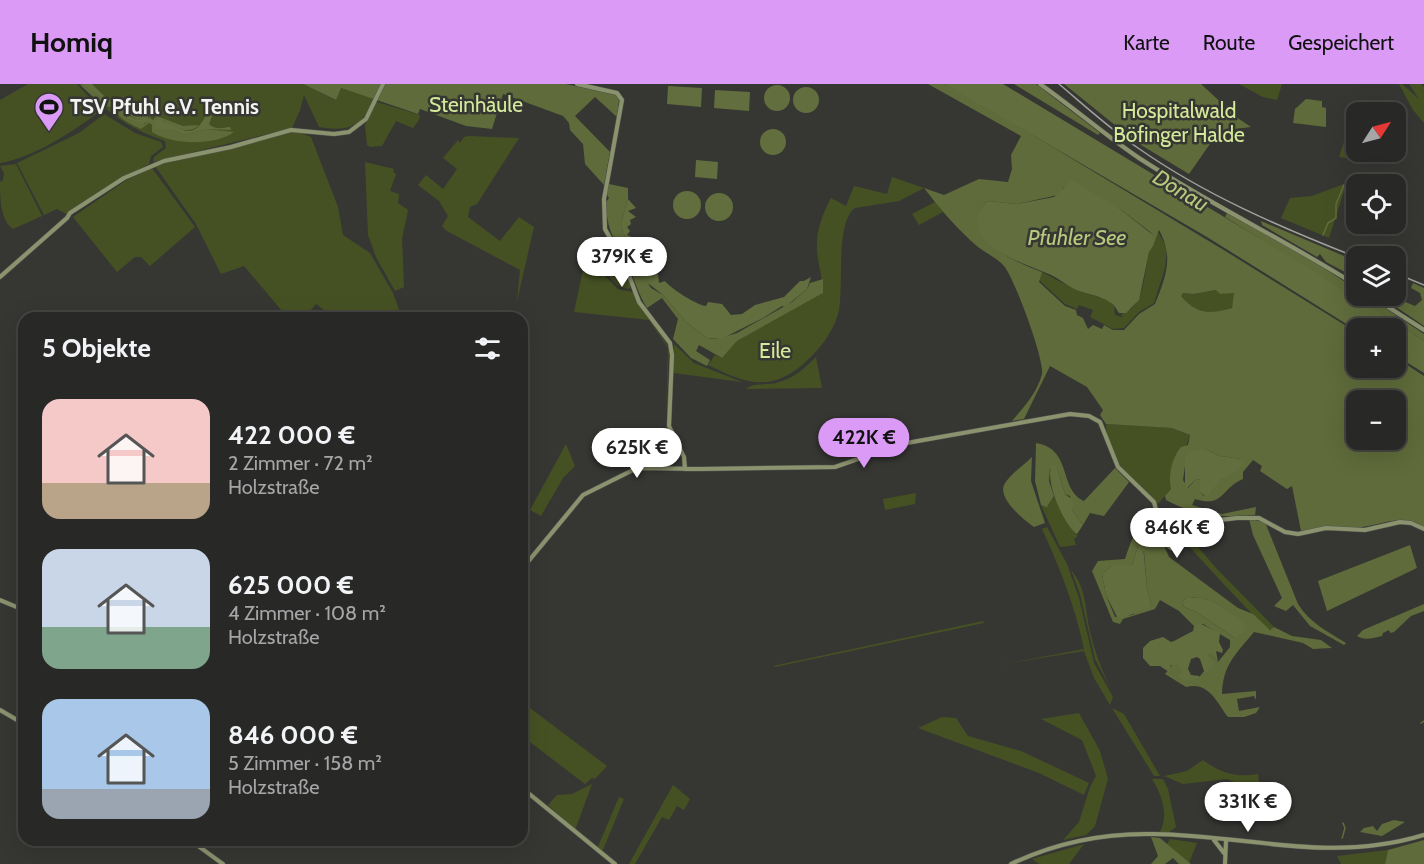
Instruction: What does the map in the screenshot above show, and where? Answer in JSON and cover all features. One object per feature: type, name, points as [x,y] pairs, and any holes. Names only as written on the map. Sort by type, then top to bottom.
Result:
[{"type":"street","points":[[0,277],[77,210],[124,178],[164,161],[231,147],[291,130],[342,133],[361,125],[383,84]]},
{"type":"street","points":[[577,84],[620,96],[620,116],[604,199],[605,229],[625,265],[639,302],[670,343],[672,355],[669,426],[685,461],[685,469]]},
{"type":"street","points":[[1040,84],[1112,140],[1172,178],[1307,254],[1346,279]]},
{"type":"street","points":[[1387,306],[1424,330]]},
{"type":"street","points":[[528,562],[579,498],[588,491],[637,468],[835,467],[901,444],[1054,417],[1082,415],[1100,422],[1119,467],[1154,502],[1165,543],[1171,548],[1180,546],[1207,523],[1219,519],[1259,518],[1285,532],[1298,534],[1326,528],[1359,530],[1406,522],[1424,529]]},
{"type":"street","points":[[0,600],[18,608]]},
{"type":"street","points":[[0,710],[18,720]]},
{"type":"street","points":[[528,793],[587,844],[615,864]]},
{"type":"street","points":[[1011,864],[1051,848],[1111,836],[1153,834],[1305,851],[1356,851],[1400,843],[1424,835]]},
{"type":"street","points":[[1213,839],[1225,854]]},
{"type":"street","points":[[1225,864],[1226,841]]},
{"type":"street","points":[[198,846],[223,864]]},
{"type":"green space","points":[[28,84],[77,84],[98,107],[98,113],[39,150],[0,163],[0,100]]},
{"type":"green space","points":[[79,84],[89,87],[108,104],[133,110],[141,115],[141,119],[136,120],[129,114],[126,116],[127,119],[145,124],[151,114],[150,118],[153,120],[157,116],[183,126],[199,125],[191,130],[181,130],[163,121],[156,129],[171,129],[184,135],[206,129],[234,132],[226,137],[205,142],[181,141],[160,136],[152,132],[152,125],[149,123],[141,129],[119,115],[114,109],[108,106],[105,108]]},
{"type":"green space","points":[[81,84],[303,84],[335,100],[341,88],[374,99],[365,116],[353,125],[339,129],[319,127],[304,95],[292,128],[153,162],[154,157],[166,148],[165,141],[129,125],[100,103]]},
{"type":"green space","name":"Steinhäule","points":[[303,84],[566,84],[616,95],[619,100],[617,117],[595,97],[575,116],[610,152],[604,185],[585,164],[583,144],[570,130],[569,123],[563,116],[503,94],[492,129],[466,126],[420,109],[418,114],[341,88],[336,100]]},
{"type":"green space","points":[[928,84],[945,84],[953,87],[1346,326],[1346,378],[1406,378],[1406,364],[1424,376],[1424,528],[1417,523],[1402,520],[1362,527],[1301,531],[1292,486],[1287,489],[1260,471],[1262,466],[1253,460],[1243,472],[1243,479],[1217,499],[1204,501],[1195,499],[1192,505],[1222,514],[1256,507],[1255,515],[1209,515],[1178,506],[1166,500],[1165,496],[1171,489],[1170,472],[1175,456],[1181,447],[1188,445],[1190,435],[1172,428],[1106,424],[1100,415],[1103,410],[1087,387],[1050,366],[1024,419],[1012,421],[1033,394],[1042,374],[1039,353],[1021,302],[1004,266],[963,234],[924,188],[944,195],[979,179],[1008,182],[1012,169],[1011,155],[1021,136]],"holes":[[[1064,187],[1120,209],[1153,235],[1153,246],[1159,230],[1164,240],[1167,267],[1155,304],[1139,314],[1124,330],[1113,330],[1104,325],[1102,329],[1093,325],[1088,329],[1083,318],[1077,315],[1076,310],[1065,306],[1039,282],[1042,272],[1017,262],[992,246],[983,236],[979,225],[979,214],[987,201],[1017,204],[1058,195]],[[1216,290],[1220,294],[1234,293],[1232,308],[1211,312],[1199,310],[1181,296],[1183,293],[1194,294]],[[1205,449],[1220,456],[1241,459],[1235,470],[1204,496],[1200,492],[1200,479],[1195,480],[1188,488],[1183,480],[1185,466]]]},
{"type":"green space","points":[[1014,84],[1036,84],[1100,133],[1098,135]]},
{"type":"green space","name":"Hospitalwald Böfinger Halde","points":[[1064,84],[1201,84],[1251,127],[1219,131],[1189,174],[1136,142]]},
{"type":"green space","points":[[1239,84],[1282,84],[1277,100],[1263,97]]},
{"type":"green space","points":[[1399,84],[1419,99],[1409,84],[1421,84],[1424,87],[1424,123],[1413,110]]},
{"type":"green space","points":[[1306,99],[1322,101],[1322,107],[1326,108],[1326,127],[1293,123],[1295,109]]},
{"type":"green space","points":[[377,102],[420,115],[419,120],[413,128],[396,121],[382,146],[370,147],[367,145],[365,125]]},
{"type":"green space","points":[[104,114],[135,133],[161,142],[163,147],[151,156],[149,164],[123,177],[68,215],[57,209],[44,215],[17,163],[79,133]]},
{"type":"green space","points":[[299,132],[311,137],[338,207],[343,235],[370,253],[393,293],[400,312],[326,312],[316,304],[309,312],[283,312],[244,266],[221,274],[196,224],[155,166],[285,133]]},
{"type":"green space","points":[[1346,136],[1346,158],[1339,157]]},
{"type":"green space","points":[[464,137],[519,138],[477,204],[470,207],[468,217],[500,241],[519,217],[534,227],[517,301],[520,270],[447,231],[442,226],[448,216],[439,201],[418,185],[426,175],[443,189],[457,169],[443,158],[458,140],[460,143]]},
{"type":"green space","points":[[365,162],[394,169],[393,172],[396,174],[390,191],[399,194],[398,203],[408,210],[402,239],[404,287],[395,291],[376,257],[368,235]]},
{"type":"green space","points":[[16,164],[42,216],[13,229],[5,220],[2,208],[0,182],[3,180],[4,173],[0,166]]},
{"type":"green space","points":[[152,168],[195,227],[150,266],[141,257],[135,257],[117,272],[73,217],[125,181]]},
{"type":"green space","name":"Eile","points":[[892,177],[924,188],[899,201],[855,208],[849,216],[842,242],[838,314],[828,336],[813,355],[789,374],[766,382],[744,380],[708,365],[715,355],[722,358],[737,341],[823,293],[817,250],[818,236],[822,217],[831,198],[846,206],[854,186],[887,194]]},
{"type":"green space","points":[[609,184],[628,188],[628,199],[621,222],[623,233],[634,250],[637,265],[651,288],[663,295],[686,322],[707,338],[716,339],[737,333],[792,302],[807,289],[810,283],[823,279],[823,293],[737,341],[722,358],[699,345],[696,351],[710,360],[707,366],[691,358],[673,339],[678,319],[662,298],[647,308],[642,298],[608,224],[606,202],[609,198],[606,193]]},
{"type":"green space","points":[[1344,184],[1345,188],[1329,238],[1281,218],[1290,198],[1312,196]]},
{"type":"green space","points":[[935,202],[943,212],[919,225],[912,214]]},
{"type":"green space","points":[[1227,213],[1310,259],[1346,282],[1346,292],[1225,217]]},
{"type":"green space","points":[[1261,221],[1346,257],[1346,273],[1326,262],[1320,254],[1317,257],[1262,225]]},
{"type":"green space","points":[[1157,230],[1167,248],[1165,268],[1154,303],[1139,312],[1124,328],[1113,329],[1090,317],[1093,310],[1079,305],[1077,309],[1065,304],[1039,280],[1042,272],[1072,288],[1109,301],[1114,305],[1115,315],[1123,317],[1121,314],[1129,311],[1139,297],[1149,252]]},
{"type":"green space","points":[[607,243],[623,267],[631,286],[629,289],[618,286],[597,265],[606,256],[601,251],[594,258],[584,254],[587,248]]},
{"type":"green space","points":[[585,261],[591,262],[618,289],[633,292],[669,348],[666,415],[668,348],[649,320],[574,312]]},
{"type":"green space","points":[[1413,283],[1424,288],[1424,326],[1395,306],[1406,306],[1406,302],[1415,306],[1422,300],[1420,293],[1411,288]]},
{"type":"green space","points":[[1217,290],[1220,294],[1235,292],[1232,308],[1211,312],[1199,310],[1181,296],[1183,293],[1194,294]]},
{"type":"green space","points":[[1368,306],[1382,306],[1400,318],[1387,318]]},
{"type":"green space","points":[[1406,322],[1424,334],[1424,341],[1406,330]]},
{"type":"green space","points":[[674,344],[694,363],[742,382],[674,373]]},
{"type":"green space","points":[[816,357],[822,388],[746,389],[790,378]]},
{"type":"green space","points":[[1106,424],[1172,428],[1190,435],[1171,489],[1158,504],[1117,461],[1107,439]]},
{"type":"green space","points":[[1036,443],[1048,447],[1055,453],[1061,461],[1071,488],[1084,501],[1115,468],[1129,482],[1104,516],[1090,513],[1083,525],[1072,510],[1070,496],[1065,494],[1057,468],[1050,469],[1049,481],[1054,496],[1047,507],[1041,505],[1035,481]]},
{"type":"green space","points":[[566,444],[575,466],[563,478],[541,516],[530,510]]},
{"type":"green space","points":[[1032,457],[1031,481],[1045,523],[1034,527],[1013,509],[1003,491],[1009,478]]},
{"type":"green space","points":[[916,493],[915,504],[885,510],[883,499]]},
{"type":"green space","points":[[1054,496],[1070,527],[1078,536],[1074,539],[1076,545],[1060,547],[1041,505],[1049,505]]},
{"type":"green space","points":[[1155,508],[1162,541],[1169,557],[1238,608],[1253,614],[1270,630],[1274,627],[1292,636],[1321,640],[1332,648],[1313,649],[1303,643],[1254,632],[1236,653],[1228,667],[1222,694],[1256,691],[1256,700],[1254,696],[1237,699],[1239,711],[1260,707],[1256,713],[1244,717],[1228,717],[1212,694],[1201,687],[1186,687],[1165,674],[1173,664],[1180,667],[1181,672],[1177,676],[1199,678],[1213,664],[1208,654],[1211,654],[1218,662],[1230,647],[1230,640],[1203,624],[1194,626],[1179,611],[1160,600],[1155,609],[1123,619],[1120,624],[1113,622],[1092,571],[1098,561],[1125,559],[1136,532]],"holes":[[[1138,546],[1144,552],[1147,588],[1151,604],[1132,615],[1115,617],[1106,595],[1102,574],[1111,566],[1132,566]],[[1187,597],[1201,598],[1219,605],[1235,618],[1235,638],[1196,612],[1184,607],[1182,602]]]},
{"type":"green space","points":[[1249,519],[1265,522],[1298,604],[1303,611],[1319,626],[1346,643],[1344,645],[1310,626],[1293,605],[1286,611],[1274,606],[1282,598],[1253,535]]},
{"type":"green space","points":[[1047,527],[1067,564],[1079,598],[1094,663],[1113,697],[1110,705],[1094,678],[1084,651],[998,665],[1084,649],[1066,588],[1042,529]]},
{"type":"green space","points":[[1191,539],[1274,627],[1272,629],[1266,629],[1186,543]]},
{"type":"green space","points":[[1410,545],[1417,568],[1327,611],[1318,581]]},
{"type":"green space","points":[[1071,570],[1080,584],[1093,644],[1113,693],[1095,659],[1080,594]]},
{"type":"green space","points":[[1424,604],[1424,611],[1411,616],[1394,632],[1390,633],[1389,630],[1382,636],[1369,639],[1357,636],[1363,630]]},
{"type":"green space","points":[[983,621],[984,623],[773,666]]},
{"type":"green space","points":[[528,707],[607,766],[595,779],[592,778],[585,784],[528,741]]},
{"type":"green space","points":[[1112,708],[1124,714],[1160,776],[1154,776]]},
{"type":"green space","points":[[1079,713],[1100,751],[1108,779],[1095,826],[1086,835],[1063,840],[1079,822],[1090,787],[1096,776],[1082,740],[1041,719]]},
{"type":"green space","points":[[942,717],[956,718],[968,736],[1021,751],[1089,783],[1084,795],[1039,773],[918,728]]},
{"type":"green space","points":[[1203,760],[1229,773],[1258,774],[1259,783],[1250,784],[1249,788],[1227,779],[1183,784],[1164,776],[1187,771]]},
{"type":"green space","points":[[1152,779],[1163,779],[1168,789],[1176,827],[1169,832],[1160,832],[1164,818],[1163,805]]},
{"type":"green space","points":[[592,784],[575,830],[548,805],[557,795],[572,794]]},
{"type":"green space","points":[[673,785],[690,799],[684,810],[677,806],[669,820],[662,817],[635,864],[629,864]]},
{"type":"green space","points":[[619,797],[624,799],[602,852],[597,849]]},
{"type":"green space","points":[[1394,820],[1405,822],[1382,836],[1360,832],[1364,828],[1373,826],[1377,831],[1382,824]]},
{"type":"green space","points":[[1151,837],[1160,838],[1191,864],[1179,864],[1173,858],[1165,864],[1151,864],[1158,856]]},
{"type":"green space","points":[[1170,839],[1197,843],[1189,863],[1167,844]]},
{"type":"green space","points":[[1424,840],[1424,864],[1385,864],[1388,850]]},
{"type":"green space","points":[[1084,844],[1069,864],[1039,864],[1032,859]]},
{"type":"green space","points":[[1388,850],[1385,864],[1341,864],[1337,856]]},
{"type":"water","points":[[81,84],[92,84],[112,101],[141,110],[148,115],[148,121],[143,124],[127,119],[127,114],[136,120],[141,119],[142,116],[133,110],[122,110],[108,104]]},
{"type":"water","points":[[945,84],[1003,84],[1346,291],[1346,306],[1369,306],[1388,318],[1346,318],[1346,324],[1207,237]]},
{"type":"water","points":[[777,85],[786,89],[790,98],[786,107],[777,111],[768,107],[764,98],[768,89]]},
{"type":"water","points":[[668,86],[702,88],[701,107],[667,104]]},
{"type":"water","points":[[806,87],[815,91],[819,100],[815,109],[806,113],[797,109],[793,100],[797,91]]},
{"type":"water","points":[[715,90],[750,92],[749,111],[714,108]]},
{"type":"water","points":[[208,114],[212,116],[209,124],[211,126],[230,127],[231,130],[206,129],[184,135],[171,129],[156,129],[154,125],[156,120],[183,130],[194,130]]},
{"type":"water","points":[[773,129],[782,133],[786,142],[782,151],[773,155],[764,151],[760,142],[764,133]]},
{"type":"water","points":[[696,160],[718,162],[717,179],[695,177]]},
{"type":"water","name":"Pfuhler See","points":[[1072,180],[1120,209],[1153,235],[1153,246],[1149,252],[1139,300],[1126,313],[1119,313],[1107,300],[1072,288],[1052,276],[1008,257],[984,239],[978,228],[978,215],[987,201],[1017,204],[1054,197]]},
{"type":"water","points":[[687,191],[697,195],[701,205],[697,215],[687,219],[677,215],[673,205],[677,195]]},
{"type":"water","points":[[719,193],[729,197],[733,207],[729,217],[719,221],[709,217],[705,207],[709,197]]},
{"type":"water","points":[[628,199],[636,208],[628,211],[636,217],[630,220],[631,224],[627,227],[630,231],[627,235],[634,238],[632,244],[639,247],[639,253],[644,254],[640,261],[649,260],[645,267],[651,268],[649,275],[658,274],[659,283],[665,281],[697,303],[706,306],[708,302],[722,304],[731,315],[742,314],[755,305],[784,297],[800,281],[811,277],[807,289],[785,307],[782,306],[721,339],[707,338],[686,322],[663,295],[644,280],[634,250],[623,233],[621,222]]},
{"type":"water","points":[[1406,330],[1424,341],[1424,373],[1406,362]]},
{"type":"water","points":[[1205,449],[1220,456],[1241,459],[1245,462],[1236,472],[1222,479],[1208,496],[1200,492],[1200,479],[1195,480],[1187,488],[1185,487],[1185,455],[1193,450]]},
{"type":"water","points":[[1053,464],[1057,468],[1065,494],[1073,500],[1072,510],[1083,525],[1077,534],[1061,512],[1052,489],[1050,470]]},
{"type":"water","points":[[1143,545],[1147,588],[1151,604],[1148,609],[1118,619],[1106,595],[1102,574],[1111,566],[1132,566],[1138,546]]},
{"type":"water","points":[[1187,597],[1205,599],[1218,604],[1244,622],[1245,631],[1235,638],[1196,612],[1184,607],[1182,602]]},
{"type":"water","points":[[1199,623],[1220,633],[1219,642],[1223,650],[1222,653],[1216,651],[1218,662],[1211,654],[1208,654],[1214,664],[1205,674],[1200,659],[1197,657],[1191,659],[1188,669],[1191,675],[1200,678],[1191,681],[1182,679],[1176,676],[1181,672],[1178,666],[1171,665],[1169,672],[1160,666],[1150,666],[1143,658],[1143,648],[1150,641],[1163,637],[1171,642],[1174,641],[1193,631],[1194,626]]},
{"type":"waterway","points":[[148,120],[154,122]]},
{"type":"waterway","points":[[1323,235],[1328,223],[1336,218],[1336,204],[1344,185]]},
{"type":"waterway","points":[[1343,823],[1345,828],[1343,835]]},
{"type":"railway","points":[[1059,84],[1128,141],[1190,181],[1271,222],[1346,253]]},
{"type":"railway","points":[[1406,278],[1424,285]]},
{"type":"place","name":"TSV Pfuhl e.V. Tennis","points":[[49,132]]},
{"type":"water label","name":"Donau","points":[[1181,190]]}]
